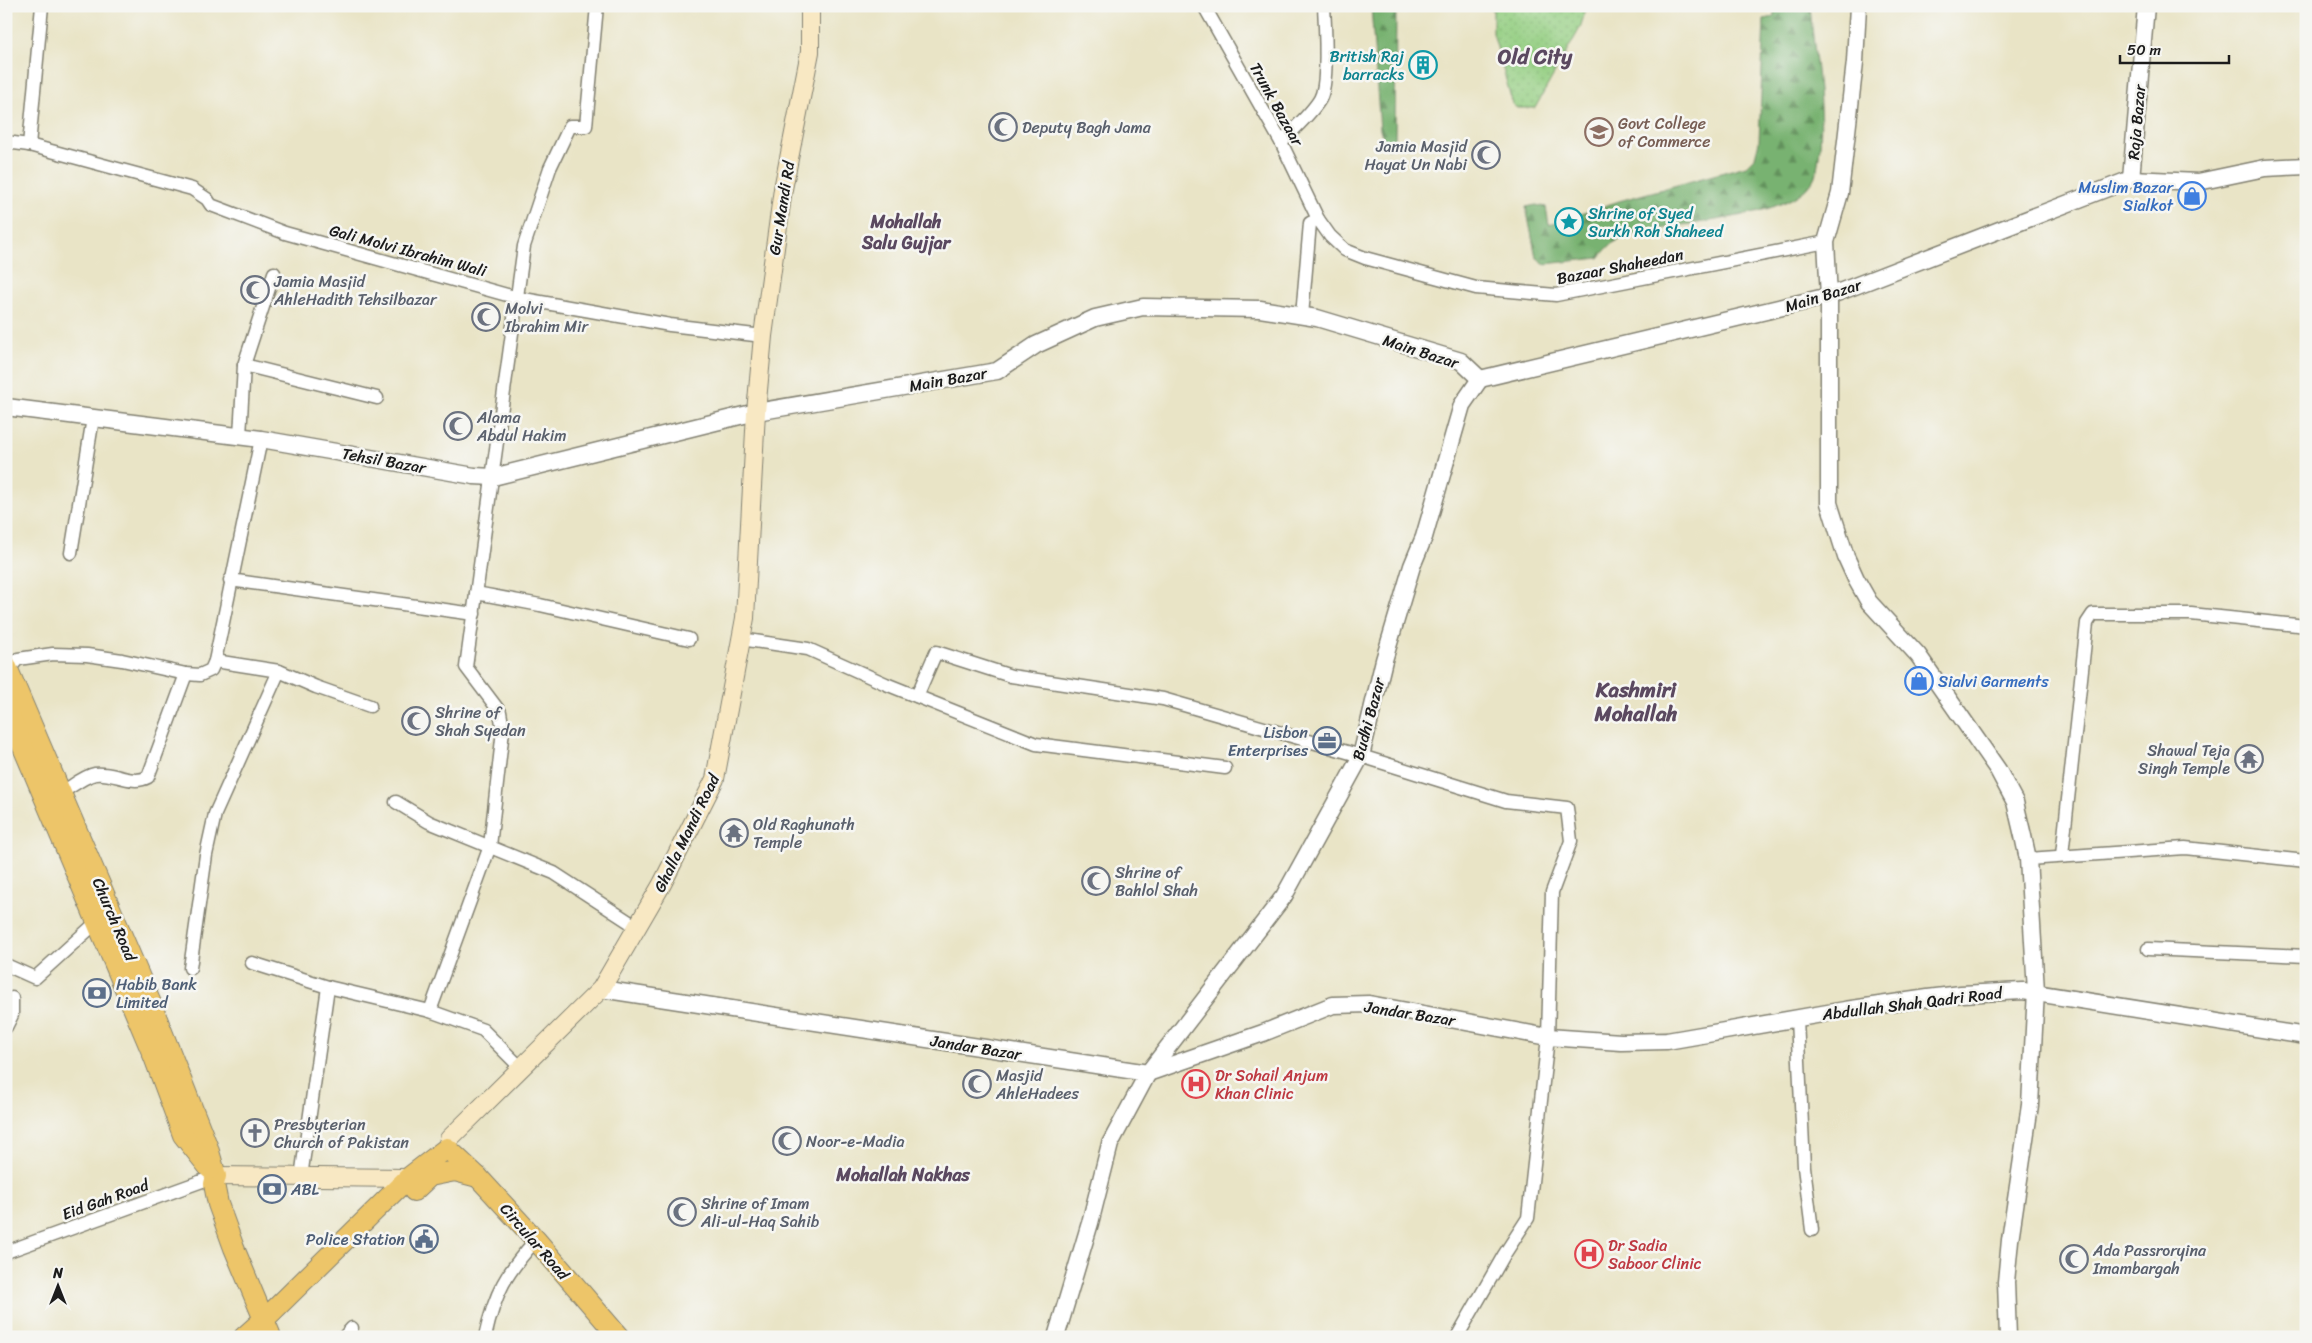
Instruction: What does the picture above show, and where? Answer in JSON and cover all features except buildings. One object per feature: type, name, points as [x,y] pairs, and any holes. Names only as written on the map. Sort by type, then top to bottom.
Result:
[{"type":"main road","name":"Gur Mandi Rd","points":[[756,412],[763,336],[782,189],[810,52],[810,6]]},
{"type":"main road","name":"Ghalla Mandi Road","points":[[447,1148],[449,1139],[600,989],[662,884],[716,779],[745,618],[756,412]]},
{"type":"main road","name":"Church Road","points":[[7,668],[150,1001],[208,1148],[216,1176],[214,1184],[218,1204],[267,1330]]},
{"type":"main road","name":"Church Road","points":[[6,707],[98,921],[154,1057],[183,1135],[216,1176]]},
{"type":"main road","points":[[267,1330],[408,1178],[447,1148]]},
{"type":"main road","name":"Circular Road","points":[[447,1148],[478,1176],[619,1337]]},
{"type":"main road","points":[[244,1337],[267,1330],[430,1176],[455,1172],[478,1176]]},
{"type":"main road","points":[[216,1176],[408,1178]]},
{"type":"street","points":[[29,145],[42,6]]},
{"type":"street","points":[[430,1010],[490,846],[503,730],[500,712],[466,668],[524,246],[550,168],[570,126],[586,126],[597,6]]},
{"type":"street","name":"Trunk Bazaar","points":[[1204,6],[1281,142],[1318,219]]},
{"type":"street","points":[[1281,142],[1320,99],[1324,86],[1325,64],[1324,6]]},
{"type":"street","points":[[1858,6],[1855,62],[1840,193],[1826,242],[1829,296],[1829,503],[1846,557],[1856,579],[1870,602],[1918,655],[1998,770],[2015,802],[2028,858],[2036,992],[2030,1105],[2008,1257],[2006,1282],[2008,1337]]},
{"type":"street","name":"Raja Bazar","points":[[2131,179],[2146,6]]},
{"type":"street","name":"Gali Molvi Ibrahim Wali","points":[[6,142],[29,145],[192,189],[207,199],[211,205],[285,233],[518,298],[670,325],[763,336]]},
{"type":"street","points":[[2131,179],[2198,182],[2265,168],[2306,166]]},
{"type":"street","name":"Main Bazar","points":[[756,412],[997,371],[1036,345],[1094,318],[1143,307],[1260,310],[1317,318],[1461,361],[1480,379],[1829,296],[2131,179]]},
{"type":"street","points":[[1302,316],[1310,223],[1318,219]]},
{"type":"street","name":"Bazaar Shaheedan","points":[[1318,219],[1330,236],[1345,250],[1365,258],[1476,288],[1556,295],[1826,242]]},
{"type":"street","points":[[240,436],[244,365],[274,273]]},
{"type":"street","points":[[244,365],[377,398]]},
{"type":"street","name":"Budhi Bazar","points":[[1056,1337],[1090,1223],[1110,1144],[1148,1073],[1284,896],[1361,756],[1384,660],[1412,566],[1424,537],[1462,405],[1480,379]]},
{"type":"street","name":"Tehsil Bazar","points":[[6,407],[240,436],[474,476],[493,477],[756,412]]},
{"type":"street","points":[[71,553],[93,418]]},
{"type":"street","points":[[7,668],[18,658],[53,654],[87,655],[122,660],[186,674],[206,674],[211,670],[215,662],[230,580],[261,440]]},
{"type":"street","points":[[230,580],[474,614]]},
{"type":"street","points":[[476,593],[540,604],[689,639]]},
{"type":"street","points":[[2062,855],[2087,623],[2092,614],[2191,614],[2306,626]]},
{"type":"street","points":[[741,639],[808,649],[1036,744],[1225,768]]},
{"type":"street","points":[[917,696],[936,652],[1011,676],[1163,699],[1361,756],[1506,801],[1567,808],[1571,841],[1552,892],[1548,1037],[1528,1218],[1504,1255],[1458,1337]]},
{"type":"street","points":[[215,662],[278,671],[370,706]]},
{"type":"street","points":[[190,968],[206,855],[215,814],[278,671]]},
{"type":"street","points":[[61,793],[96,774],[105,773],[134,780],[142,780],[148,777],[186,674]]},
{"type":"street","points":[[396,802],[429,822],[554,873],[637,927]]},
{"type":"street","points":[[2028,858],[2185,848],[2306,861]]},
{"type":"street","points":[[6,965],[35,978],[98,921]]},
{"type":"street","points":[[2148,949],[2306,956]]},
{"type":"street","points":[[252,964],[328,987],[430,1010],[483,1030],[520,1067]]},
{"type":"street","points":[[301,1177],[328,987]]},
{"type":"street","name":"Jandar Bazar","points":[[600,989],[1148,1073],[1263,1033],[1333,1005],[1368,1004],[1548,1037]]},
{"type":"street","name":"Abdullah Shah Qadri Road","points":[[1548,1037],[1621,1042],[1667,1041],[1845,1010],[1961,994],[2036,992],[2306,1036]]},
{"type":"street","points":[[6,1027],[12,1015],[12,998]]},
{"type":"street","points":[[1797,1019],[1804,1167],[1812,1230]]},
{"type":"street","name":"Eid Gah Road","points":[[6,1252],[216,1176]]},
{"type":"street","points":[[485,1337],[496,1294],[515,1263],[536,1240]]},
{"type":"green space","points":[[1371,6],[1396,6],[1395,144],[1388,149],[1380,130]]},
{"type":"green space","points":[[1493,6],[1587,6],[1580,28],[1535,108],[1517,108],[1513,105],[1493,33]]},
{"type":"green space","points":[[1774,6],[1810,6],[1819,88],[1821,129],[1817,169],[1807,188],[1787,201],[1760,211],[1636,234],[1613,243],[1599,258],[1545,264],[1536,257],[1526,207],[1536,205],[1546,207],[1549,225],[1619,201],[1746,166],[1755,157],[1759,142],[1764,19],[1774,17]]},
{"type":"place","name":"British Raj barracks","points":[[1423,65]]},
{"type":"place","name":"Deputy Bagh Jama","points":[[1003,127]]},
{"type":"place","name":"Govt College of Commerce","points":[[1599,132]]},
{"type":"place","name":"Jamia Masjid Hayat Un Nabi","points":[[1486,155]]},
{"type":"place","name":"Muslim Bazar Sialkot","points":[[2192,196]]},
{"type":"place","name":"Shrine of Syed Surkh Roh Shaheed","points":[[1569,222]]},
{"type":"place","name":"Jamia Masjid AhleHadith Tehsilbazar","points":[[255,290]]},
{"type":"place","name":"Molvi Ibrahim Mir","points":[[486,317]]},
{"type":"place","name":"Alama Abdul Hakim","points":[[458,426]]},
{"type":"place","name":"Sialvi Garments","points":[[1919,681]]},
{"type":"place","name":"Shrine of Shah Syedan","points":[[416,721]]},
{"type":"place","name":"Lisbon Enterprises","points":[[1327,741]]},
{"type":"place","name":"Shawal Teja Singh Temple","points":[[2249,759]]},
{"type":"place","name":"Old Raghunath Temple","points":[[734,833]]},
{"type":"place","name":"Shrine of Bahlol Shah","points":[[1096,881]]},
{"type":"place","name":"Habib Bank Limited","points":[[97,993]]},
{"type":"place","name":"Masjid AhleHadees","points":[[977,1084]]},
{"type":"place","name":"Dr Sohail Anjum Khan Clinic","points":[[1196,1084]]},
{"type":"place","name":"Presbyterian Church of Pakistan","points":[[255,1133]]},
{"type":"place","name":"Noor-e-Madia","points":[[787,1141]]},
{"type":"place","name":"ABL","points":[[272,1189]]},
{"type":"place","name":"Shrine of Imam Ali-ul-Haq Sahib","points":[[682,1212]]},
{"type":"place","name":"Police Station","points":[[424,1239]]},
{"type":"place","name":"Dr Sadia Saboor Clinic","points":[[1589,1254]]},
{"type":"place","name":"Ada Passroryina Imambargah","points":[[2074,1259]]},
{"type":"district","name":"Old City","points":[[1535,57]]},
{"type":"district","name":"Mohallah Salu Gujjar","points":[[906,232]]},
{"type":"district","name":"Kashmiri Mohallah","points":[[1636,702]]},
{"type":"district","name":"Mohallah Nakhas","points":[[903,1175]]}]
